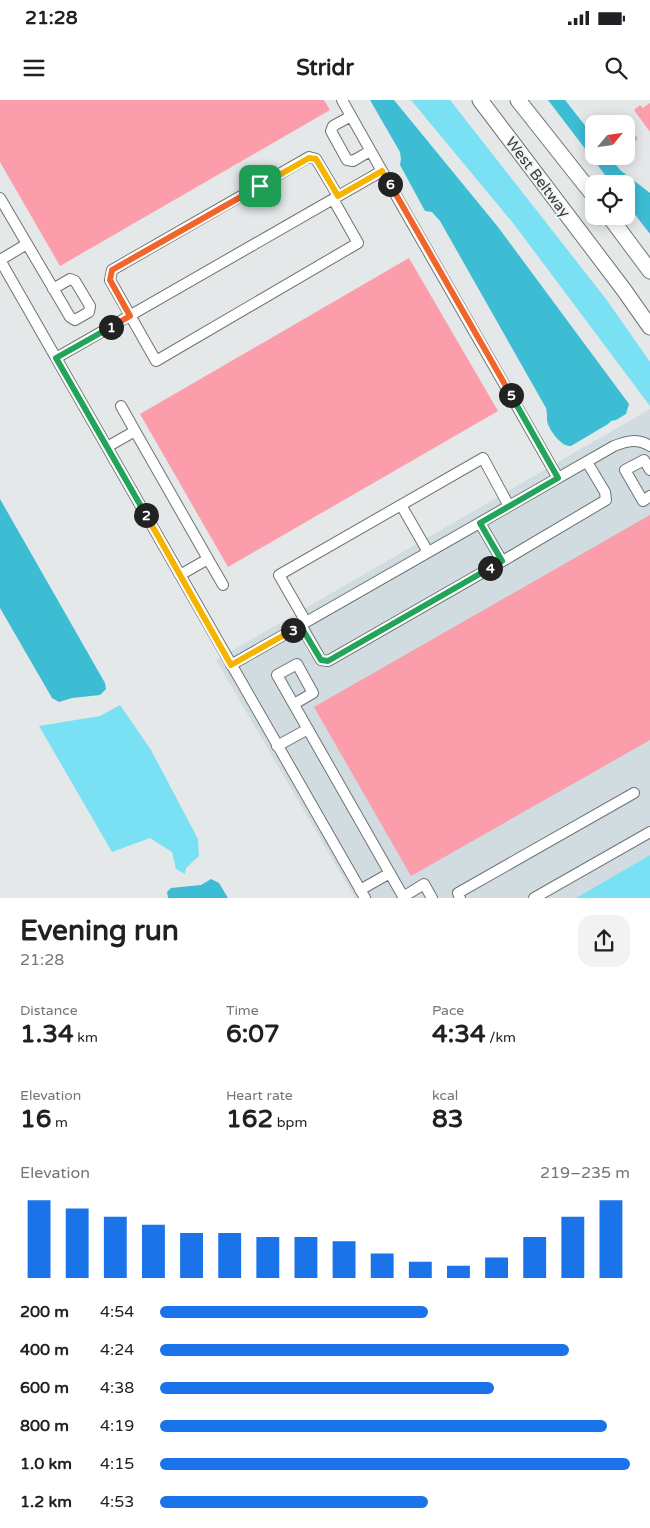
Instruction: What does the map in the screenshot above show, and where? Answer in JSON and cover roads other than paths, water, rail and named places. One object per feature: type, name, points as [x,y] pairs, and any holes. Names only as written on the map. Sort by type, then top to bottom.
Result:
[{"type":"highway","name":"West Beltway","points":[[480,100],[650,327]]},
{"type":"highway","name":"West Beltway","points":[[518,100],[585,185]]},
{"type":"highway","points":[[616,225],[650,271]]},
{"type":"lane","points":[[342,100],[558,478]]},
{"type":"lane","points":[[351,116],[333,126],[331,131],[347,160],[353,161],[370,151]]},
{"type":"lane","points":[[309,158],[316,159],[358,243],[156,361],[130,316],[110,280],[112,270],[309,158]]},
{"type":"lane","points":[[56,358],[382,171]]},
{"type":"lane","points":[[0,198],[54,289]]},
{"type":"lane","points":[[27,244],[0,260],[277,746],[363,894],[390,873]]},
{"type":"lane","points":[[121,406],[223,585]]},
{"type":"lane","points":[[107,447],[136,431]]},
{"type":"lane","points":[[231,665],[614,446],[634,440],[645,442],[650,446]]},
{"type":"lane","points":[[509,506],[482,458],[279,575],[321,660],[328,661],[606,500],[605,492],[587,462]]},
{"type":"lane","points":[[650,470],[644,460],[626,470],[642,501],[650,496]]},
{"type":"lane","points":[[401,505],[428,552]]},
{"type":"lane","points":[[480,523],[502,561]]},
{"type":"lane","points":[[180,575],[208,559]]},
{"type":"lane","points":[[294,704],[404,897],[424,884],[432,898]]},
{"type":"lane","points":[[277,746],[308,729]]},
{"type":"lane","points":[[460,898],[458,893],[634,793]]},
{"type":"lane","points":[[534,898],[650,832]]}]
